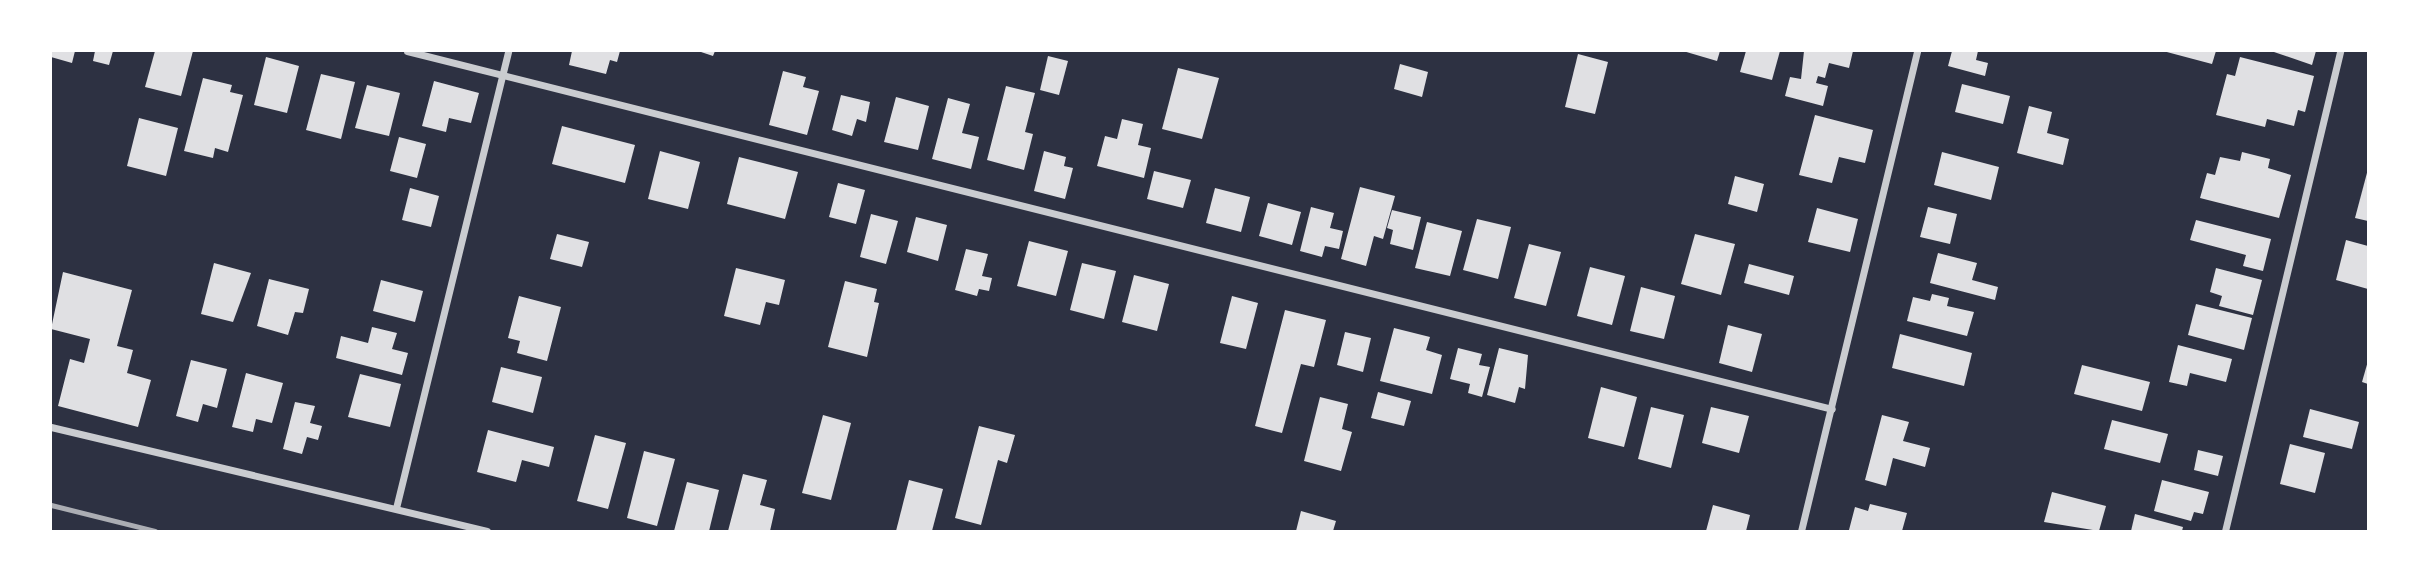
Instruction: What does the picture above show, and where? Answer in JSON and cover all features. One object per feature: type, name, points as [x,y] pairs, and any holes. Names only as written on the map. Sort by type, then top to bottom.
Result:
[{"type":"street","points":[[407,51],[1832,409]]},
{"type":"street","points":[[396,508],[509,51]]},
{"type":"street","points":[[1801,531],[1917,51]]},
{"type":"street","points":[[2225,531],[2340,51]]},
{"type":"street","points":[[51,427],[487,531]]},
{"type":"building","points":[[51,51],[75,51],[72,63],[51,57]]},
{"type":"building","points":[[95,51],[113,51],[109,65],[93,61]]},
{"type":"building","points":[[155,51],[193,51],[181,96],[145,87]]},
{"type":"building","points":[[572,51],[620,51],[617,62],[610,60],[606,74],[569,65]]},
{"type":"building","points":[[698,51],[715,51],[713,56]]},
{"type":"building","points":[[1683,51],[1720,51],[1717,61]]},
{"type":"building","points":[[1746,51],[1780,51],[1772,80],[1740,72]]},
{"type":"building","points":[[1804,51],[1853,51],[1849,68],[1829,63],[1825,78],[1818,76],[1816,83],[1828,86],[1823,106],[1785,96],[1790,77],[1801,79]]},
{"type":"building","points":[[1952,51],[1978,51],[1976,60],[1988,63],[1985,76],[1948,66]]},
{"type":"building","points":[[2163,51],[2216,51],[2212,64]]},
{"type":"building","points":[[2271,51],[2316,51],[2312,65]]},
{"type":"building","points":[[1578,54],[1608,62],[1595,114],[1565,107]]},
{"type":"building","points":[[1048,56],[1068,61],[1059,95],[1040,90]]},
{"type":"building","points":[[266,57],[299,66],[287,113],[254,105]]},
{"type":"building","points":[[2240,57],[2314,76],[2305,112],[2298,110],[2294,126],[2267,119],[2265,127],[2216,115],[2227,74],[2235,76]]},
{"type":"building","points":[[1400,64],[1428,72],[1422,97],[1394,89]]},
{"type":"building","points":[[1178,68],[1219,78],[1202,139],[1162,129]]},
{"type":"building","points":[[783,71],[806,77],[803,87],[819,91],[807,135],[769,125]]},
{"type":"building","points":[[321,74],[355,82],[341,139],[306,130]]},
{"type":"building","points":[[203,78],[232,85],[230,92],[243,95],[228,152],[215,148],[213,158],[184,151]]},
{"type":"building","points":[[434,81],[479,93],[471,123],[449,118],[446,132],[422,126]]},
{"type":"building","points":[[1962,84],[2010,96],[2003,124],[1955,112]]},
{"type":"building","points":[[367,85],[400,93],[389,136],[355,128]]},
{"type":"building","points":[[1006,86],[1035,93],[1025,132],[1033,134],[1024,170],[987,160]]},
{"type":"building","points":[[841,95],[870,102],[866,122],[857,119],[852,136],[832,130]]},
{"type":"building","points":[[896,97],[929,106],[918,150],[884,142]]},
{"type":"building","points":[[948,98],[970,104],[962,133],[979,137],[971,169],[932,159]]},
{"type":"building","points":[[2029,106],[2052,112],[2047,133],[2069,139],[2063,165],[2017,153]]},
{"type":"building","points":[[1815,115],[1873,130],[1865,163],[1839,157],[1832,183],[1799,175]]},
{"type":"building","points":[[139,118],[178,128],[166,176],[127,166]]},
{"type":"building","points":[[1122,119],[1143,124],[1138,145],[1151,148],[1144,178],[1097,166],[1105,136],[1117,139]]},
{"type":"building","points":[[562,126],[635,145],[625,183],[552,164]]},
{"type":"building","points":[[399,137],[426,144],[417,178],[390,171]]},
{"type":"building","points":[[660,151],[700,162],[688,209],[648,199]]},
{"type":"building","points":[[1044,151],[1066,157],[1064,166],[1073,168],[1065,199],[1034,191]]},
{"type":"building","points":[[1942,152],[1999,167],[1991,200],[1934,185]]},
{"type":"building","points":[[2242,152],[2270,159],[2268,168],[2291,175],[2279,218],[2200,198],[2207,173],[2215,175],[2220,157],[2240,161]]},
{"type":"building","points":[[739,157],[798,172],[785,219],[727,204]]},
{"type":"building","points":[[2368,169],[2368,221],[2355,218]]},
{"type":"building","points":[[1154,171],[1191,180],[1183,208],[1147,199]]},
{"type":"building","points":[[1735,176],[1764,184],[1757,212],[1728,204]]},
{"type":"building","points":[[838,183],[865,190],[856,224],[829,217]]},
{"type":"building","points":[[1360,187],[1395,196],[1383,239],[1374,236],[1366,266],[1341,259]]},
{"type":"building","points":[[410,188],[439,196],[431,227],[402,220]]},
{"type":"building","points":[[1215,188],[1250,197],[1241,232],[1206,223]]},
{"type":"building","points":[[1268,203],[1301,212],[1292,245],[1259,236]]},
{"type":"building","points":[[1311,207],[1334,213],[1330,228],[1343,231],[1339,249],[1325,246],[1322,257],[1300,251]]},
{"type":"building","points":[[1928,207],[1957,214],[1950,244],[1920,237]]},
{"type":"building","points":[[1817,208],[1858,219],[1850,252],[1808,242]]},
{"type":"building","points":[[1392,210],[1421,217],[1413,250],[1390,244],[1393,230],[1387,228]]},
{"type":"building","points":[[871,214],[898,221],[886,264],[860,257]]},
{"type":"building","points":[[916,217],[947,225],[938,261],[907,252]]},
{"type":"building","points":[[1477,219],[1511,227],[1498,279],[1463,270]]},
{"type":"building","points":[[2196,220],[2271,239],[2263,271],[2243,266],[2246,255],[2190,240]]},
{"type":"building","points":[[1427,222],[1462,231],[1450,276],[1415,268]]},
{"type":"building","points":[[557,234],[589,242],[582,267],[550,259]]},
{"type":"building","points":[[1695,234],[1735,244],[1721,295],[1681,284]]},
{"type":"building","points":[[2346,240],[2368,246],[2368,289],[2336,280]]},
{"type":"building","points":[[1029,241],[1068,251],[1056,296],[1017,286]]},
{"type":"building","points":[[1529,244],[1561,252],[1546,306],[1514,298]]},
{"type":"building","points":[[966,249],[988,254],[982,276],[992,278],[989,291],[979,289],[977,296],[955,290]]},
{"type":"building","points":[[1938,253],[1977,263],[1972,280],[1998,287],[1995,300],[1930,283]]},
{"type":"building","points":[[214,263],[251,273],[233,322],[201,314]]},
{"type":"building","points":[[1082,263],[1116,271],[1104,319],[1070,310]]},
{"type":"building","points":[[1749,264],[1794,276],[1789,295],[1744,283]]},
{"type":"building","points":[[1590,267],[1625,276],[1612,325],[1577,316]]},
{"type":"building","points":[[736,268],[785,280],[779,305],[766,302],[760,325],[724,316]]},
{"type":"building","points":[[2216,268],[2262,280],[2253,315],[2219,306],[2222,296],[2210,292]]},
{"type":"building","points":[[63,272],[132,290],[117,346],[133,350],[127,373],[151,380],[138,427],[58,406],[70,359],[84,363],[90,339],[51,329]]},
{"type":"building","points":[[1134,275],[1169,284],[1157,331],[1122,322]]},
{"type":"building","points":[[269,279],[309,289],[303,313],[295,312],[288,335],[257,326]]},
{"type":"building","points":[[381,280],[423,291],[415,322],[373,311]]},
{"type":"building","points":[[845,281],[877,289],[874,302],[879,303],[867,357],[828,347]]},
{"type":"building","points":[[1641,287],[1675,296],[1664,339],[1630,331]]},
{"type":"building","points":[[1932,294],[1949,298],[1947,306],[1974,312],[1967,336],[1907,321],[1913,297],[1930,301]]},
{"type":"building","points":[[519,296],[561,307],[547,361],[517,353],[520,341],[508,338]]},
{"type":"building","points":[[1232,296],[1258,303],[1246,349],[1220,343]]},
{"type":"building","points":[[2196,304],[2252,318],[2244,350],[2188,335]]},
{"type":"building","points":[[1285,310],[1326,320],[1314,367],[1301,364],[1282,433],[1255,426]]},
{"type":"building","points":[[1728,325],[1762,334],[1752,372],[1719,363]]},
{"type":"building","points":[[372,327],[397,333],[392,349],[408,353],[402,375],[336,358],[341,336],[368,343]]},
{"type":"building","points":[[1394,328],[1430,337],[1426,350],[1442,355],[1432,394],[1380,381]]},
{"type":"building","points":[[1345,332],[1371,338],[1363,372],[1337,365]]},
{"type":"building","points":[[1900,334],[1972,353],[1964,386],[1892,368]]},
{"type":"building","points":[[2178,345],[2232,359],[2226,382],[2190,373],[2187,386],[2169,382]]},
{"type":"building","points":[[1458,348],[1482,354],[1479,365],[1490,367],[1482,397],[1468,393],[1470,384],[1450,379]]},
{"type":"building","points":[[1499,348],[1528,355],[1525,389],[1519,387],[1515,403],[1487,395]]},
{"type":"building","points":[[191,360],[227,369],[217,408],[203,404],[198,422],[176,416]]},
{"type":"building","points":[[2368,361],[2368,384],[2362,382]]},
{"type":"building","points":[[2082,365],[2150,382],[2142,411],[2074,394]]},
{"type":"building","points":[[501,367],[542,377],[533,413],[492,402]]},
{"type":"building","points":[[246,373],[283,383],[272,423],[256,419],[253,432],[232,427]]},
{"type":"building","points":[[360,374],[401,384],[390,427],[348,417]]},
{"type":"building","points":[[1601,387],[1637,397],[1624,447],[1588,438]]},
{"type":"building","points":[[1378,392],[1411,401],[1404,426],[1371,418]]},
{"type":"building","points":[[1320,397],[1348,404],[1342,429],[1352,432],[1341,471],[1304,461]]},
{"type":"building","points":[[295,402],[315,406],[310,423],[322,426],[318,440],[307,437],[302,454],[283,449]]},
{"type":"building","points":[[1651,407],[1684,415],[1671,468],[1638,459]]},
{"type":"building","points":[[1711,407],[1749,416],[1739,453],[1702,443]]},
{"type":"building","points":[[2310,409],[2359,422],[2352,449],[2303,437]]},
{"type":"building","points":[[823,415],[851,423],[831,500],[802,493]]},
{"type":"building","points":[[1882,415],[1909,422],[1903,441],[1930,448],[1925,467],[1893,458],[1886,486],[1865,480]]},
{"type":"building","points":[[2112,420],[2168,434],[2160,463],[2104,449]]},
{"type":"building","points":[[979,426],[1015,435],[1007,463],[998,460],[981,525],[955,518]]},
{"type":"building","points":[[488,430],[554,447],[549,467],[522,460],[516,482],[477,472]]},
{"type":"building","points":[[595,435],[626,443],[608,509],[577,501]]},
{"type":"building","points":[[2290,444],[2325,453],[2315,493],[2280,484]]},
{"type":"building","points":[[2198,450],[2223,456],[2218,476],[2194,470]]},
{"type":"building","points":[[644,451],[675,459],[657,526],[627,518]]},
{"type":"building","points":[[743,474],[767,480],[760,505],[775,509],[770,531],[728,531]]},
{"type":"building","points":[[909,480],[943,489],[932,531],[896,531]]},
{"type":"building","points":[[2162,480],[2209,492],[2203,514],[2194,512],[2191,521],[2154,511]]},
{"type":"building","points":[[687,482],[719,490],[709,531],[674,531]]},
{"type":"building","points":[[2052,492],[2106,506],[2099,531],[2044,522]]},
{"type":"building","points":[[1870,504],[1907,513],[1902,531],[1849,530],[1855,507],[1868,511]]},
{"type":"building","points":[[1713,505],[1750,515],[1746,531],[1706,531]]},
{"type":"building","points":[[1301,511],[1336,521],[1333,531],[1296,531]]},
{"type":"building","points":[[2135,514],[2183,527],[2182,531],[2131,531]]},
{"type":"railway","points":[[51,505],[155,531]]}]
